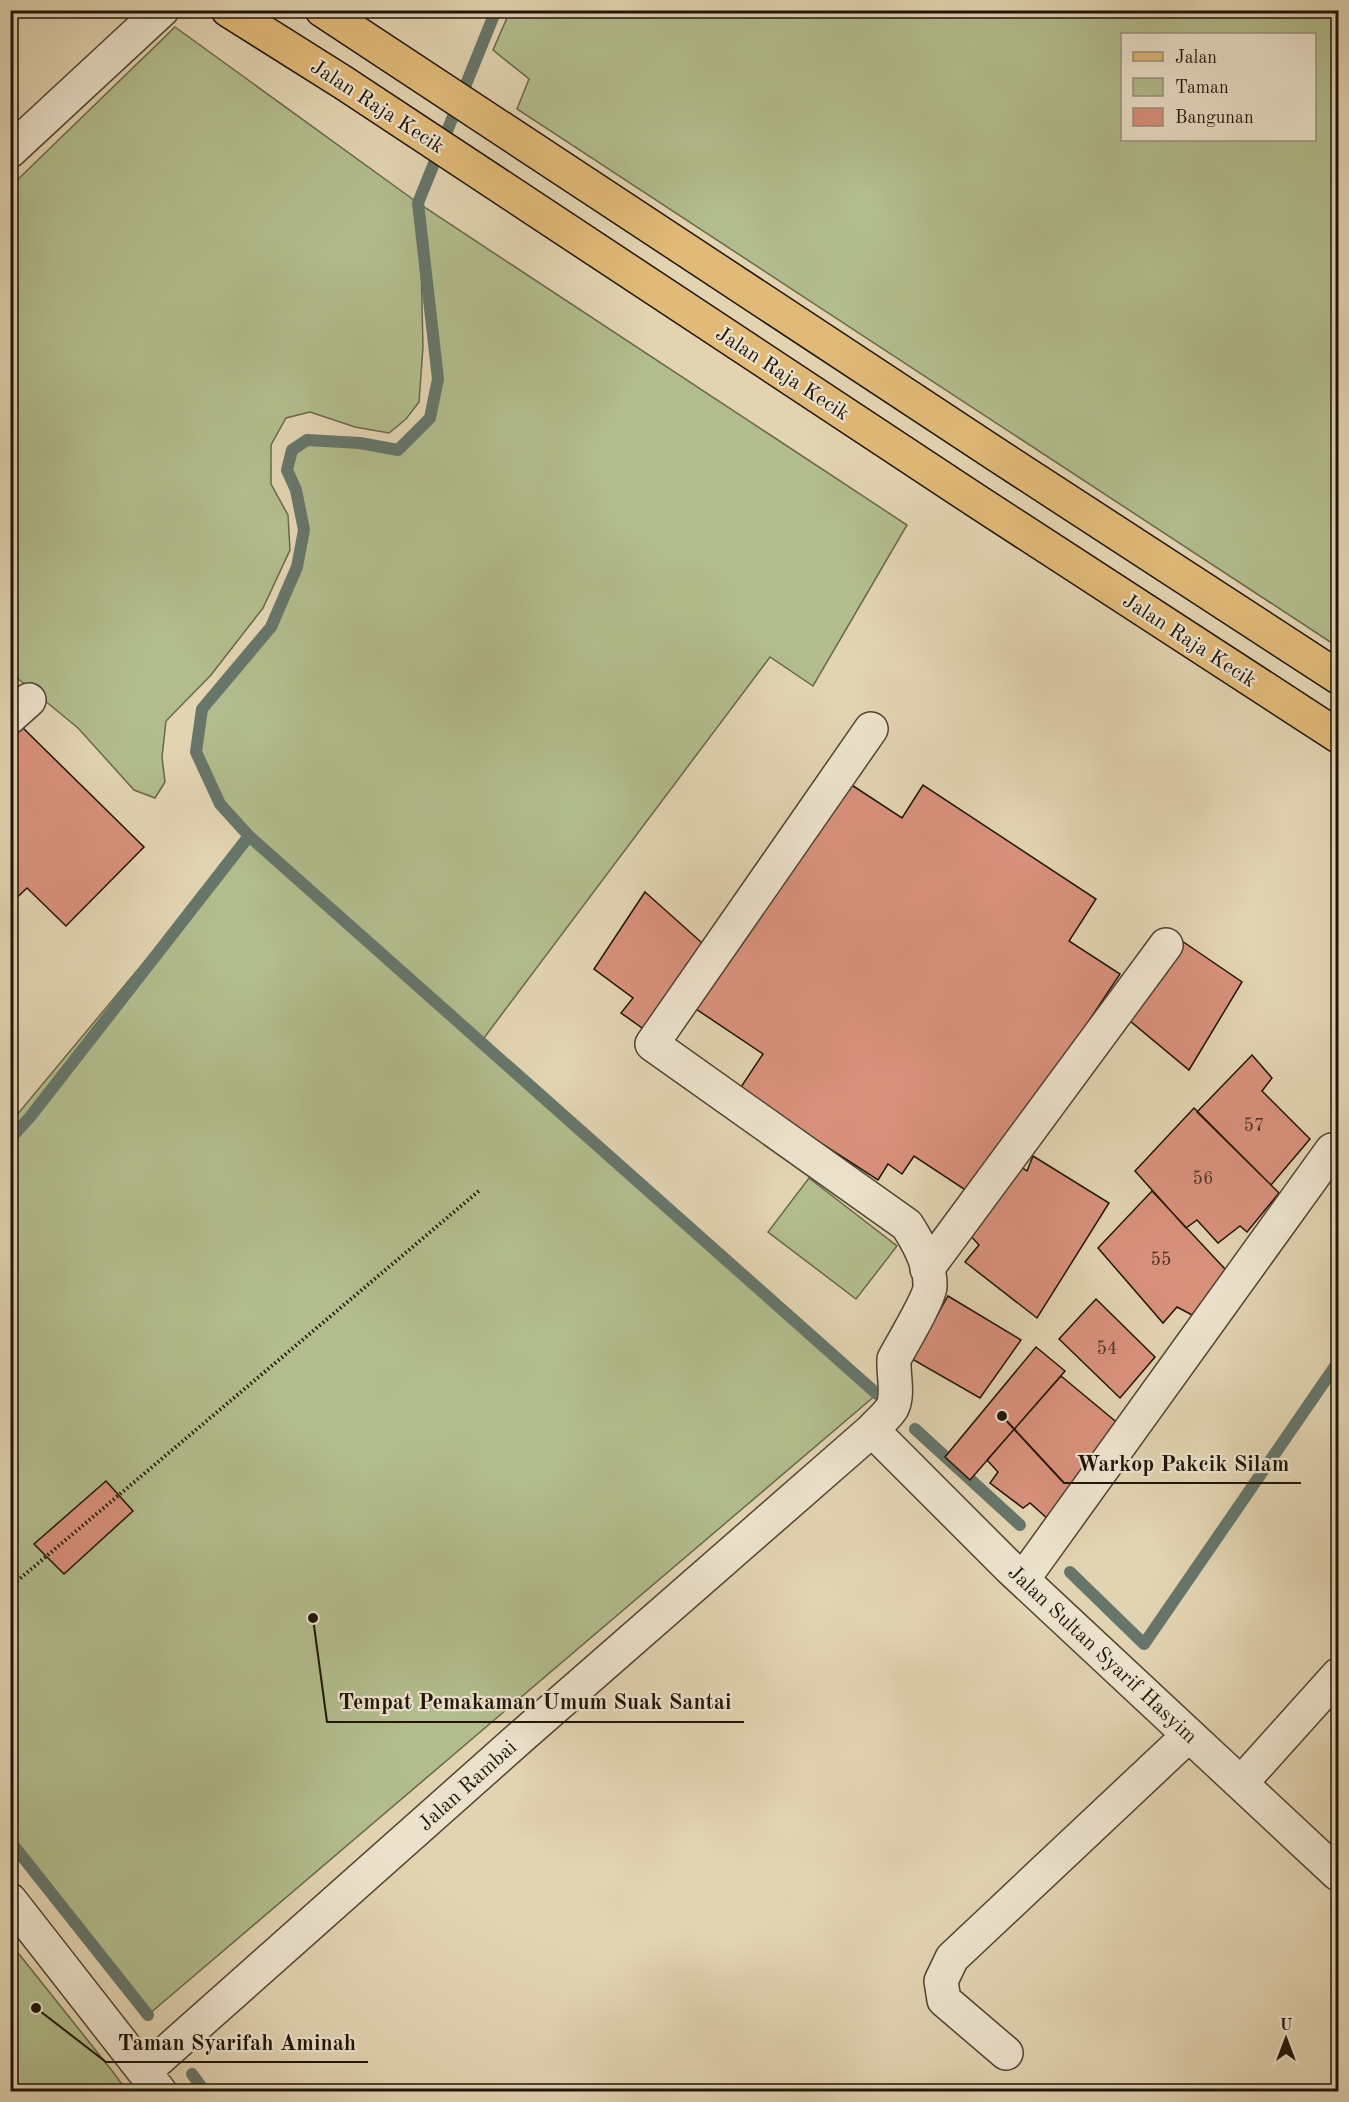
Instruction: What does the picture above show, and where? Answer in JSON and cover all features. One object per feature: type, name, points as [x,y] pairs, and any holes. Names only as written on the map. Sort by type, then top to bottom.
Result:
[{"type":"main road","name":"Jalan Raja Kecik","points":[[228,10],[344,83],[972,498],[1338,736]]},
{"type":"main road","points":[[322,10],[1338,677]]},
{"type":"main road","points":[[972,498],[998,455]]},
{"type":"street","points":[[10,151],[162,10]]},
{"type":"street","points":[[871,729],[652,1044],[907,1225],[920,1245],[927,1269]]},
{"type":"street","points":[[927,1269],[1166,945]]},
{"type":"street","points":[[1023,1579],[1332,1150]]},
{"type":"street","name":"Jalan Rambai","points":[[152,2081],[513,1744],[872,1430],[893,1406],[894,1359],[930,1288],[927,1269]]},
{"type":"street","name":"Jalan Sultan Syarif Hasyim","points":[[872,1430],[1023,1579],[1338,1874]]},
{"type":"street","points":[[1241,1783],[1338,1675]]},
{"type":"street","points":[[1006,2053],[944,2000],[941,1981],[952,1958],[1189,1735]]},
{"type":"street","points":[[10,1900],[152,2081]]},
{"type":"path","points":[[10,1587],[480,1190]]},
{"type":"green space","points":[[510,11],[1338,11],[1338,647],[517,109],[529,79],[493,50]]},
{"type":"green space","points":[[175,27],[418,203],[907,525],[813,686],[770,657],[481,1042],[877,1394],[148,2015],[11,1841],[11,1122],[249,836],[220,804],[196,752],[201,718],[271,627],[297,567],[304,530],[296,490],[287,470],[292,450],[307,440],[360,443],[398,450],[430,418],[438,379],[420,220],[423,347],[419,402],[406,419],[389,433],[355,427],[310,412],[286,418],[271,445],[271,484],[288,515],[290,550],[263,608],[211,675],[166,721],[162,757],[165,782],[155,798],[134,790],[78,728],[11,673],[11,186]]},
{"type":"green space","points":[[809,1178],[897,1246],[856,1299],[768,1232]]},
{"type":"green space","points":[[11,1944],[113,2072],[127,2091],[11,2091]]},
{"type":"building","points":[[22,727],[144,847],[66,926],[27,888],[10,904],[10,738]]},
{"type":"building","points":[[841,778],[902,818],[923,785],[1096,899],[1069,941],[1120,974],[973,1195],[914,1156],[902,1174],[888,1164],[878,1180],[739,1090],[763,1054],[690,1005]]},
{"type":"building","points":[[645,892],[710,950],[652,1035],[621,1013],[633,998],[594,969]]},
{"type":"building","points":[[1182,941],[1242,982],[1189,1070],[1129,1020]]},
{"type":"building","points":[[1252,1055],[1272,1078],[1262,1091],[1310,1139],[1271,1185],[1197,1112]]},
{"type":"building","points":[[1194,1108],[1279,1193],[1247,1232],[1240,1226],[1218,1243],[1197,1220],[1186,1228],[1135,1171]]},
{"type":"building","points":[[1033,1156],[1109,1203],[1037,1318],[965,1262],[979,1245],[967,1232],[1016,1164],[1027,1171]]},
{"type":"building","points":[[1152,1191],[1226,1270],[1192,1315],[1177,1307],[1163,1323],[1098,1248]]},
{"type":"building","points":[[948,1296],[1021,1340],[980,1398],[912,1359]]},
{"type":"building","points":[[1096,1299],[1155,1357],[1120,1398],[1059,1339]]},
{"type":"building","points":[[1036,1347],[1065,1371],[970,1480],[945,1457]]},
{"type":"building","points":[[1061,1376],[1126,1430],[1049,1520],[1030,1503],[1023,1508],[990,1483],[998,1472],[987,1460]]},
{"type":"building","points":[[106,1481],[133,1511],[64,1574],[34,1544]]},
{"type":"waterway","points":[[10,1139],[30,1117],[249,836],[220,804],[196,752],[202,709],[271,627],[297,567],[304,530],[296,490],[287,470],[292,450],[307,440],[360,443],[398,450],[430,418],[438,379],[418,203],[496,10]]},
{"type":"waterway","points":[[249,836],[877,1394]]},
{"type":"waterway","points":[[1070,1572],[1144,1644],[1338,1362]]},
{"type":"waterway","points":[[915,1429],[1020,1525]]},
{"type":"waterway","points":[[10,1841],[148,2015]]},
{"type":"waterway","points":[[192,2074],[205,2092]]},
{"type":"place","name":"Warkop Pakcik Silam","points":[[1002,1416]]},
{"type":"place","name":"Tempat Pemakaman Umum Suak Santai","points":[[313,1618]]},
{"type":"place","name":"Taman Syarifah Aminah","points":[[36,2008]]}]
